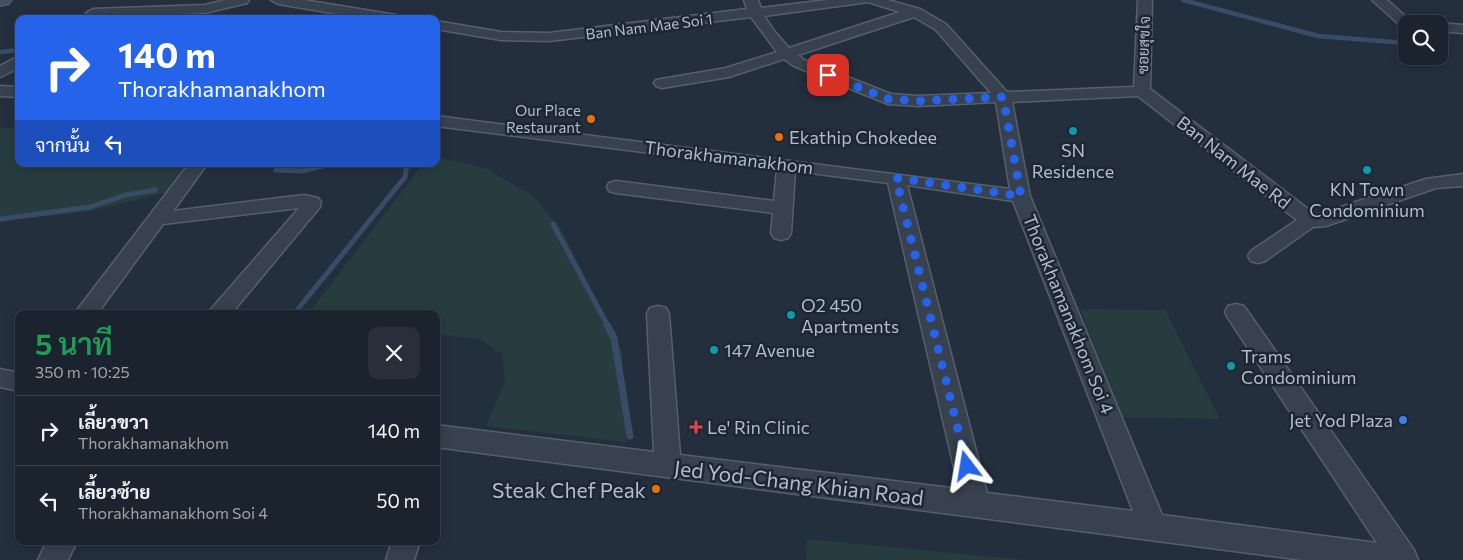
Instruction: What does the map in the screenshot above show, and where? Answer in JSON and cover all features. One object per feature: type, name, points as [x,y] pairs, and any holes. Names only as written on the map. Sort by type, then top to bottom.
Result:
[{"type":"street","points":[[91,15],[104,0]]},
{"type":"street","points":[[106,15],[205,9],[242,0]]},
{"type":"street","points":[[278,0],[371,15]]},
{"type":"street","name":"Ban Nam Mae Soi 1","points":[[440,26],[501,36],[549,37],[753,6],[862,0]]},
{"type":"street","points":[[873,0],[915,12],[940,27],[1003,97]]},
{"type":"street","name":"ซอยสุขใจ","points":[[1142,91],[1145,0]]},
{"type":"street","points":[[1379,0],[1398,17]]},
{"type":"street","points":[[753,6],[787,54],[799,63],[888,99],[918,101],[1142,91]]},
{"type":"street","points":[[662,83],[729,72],[915,12]]},
{"type":"street","points":[[1448,28],[1463,29]]},
{"type":"street","points":[[0,72],[15,63]]},
{"type":"street","points":[[0,91],[15,92]]},
{"type":"street","name":"Ban Nam Mae Rd","points":[[1142,91],[1310,220]]},
{"type":"street","name":"Thorakhamanakhom Soi 4","points":[[1003,97],[1021,196],[1153,526]]},
{"type":"street","name":"Thorakhamanakhom","points":[[440,121],[896,178],[1021,196]]},
{"type":"street","points":[[781,233],[786,164]]},
{"type":"street","points":[[88,310],[196,167]]},
{"type":"street","points":[[896,178],[976,504]]},
{"type":"street","points":[[1258,256],[1310,220],[1319,222],[1433,183],[1463,180]]},
{"type":"street","points":[[616,187],[782,208]]},
{"type":"street","points":[[156,219],[304,201],[311,202],[310,207],[221,310]]},
{"type":"street","points":[[1236,312],[1404,560]]},
{"type":"street","points":[[658,314],[668,465]]},
{"type":"street","points":[[0,378],[15,381]]},
{"type":"street","name":"Jed Yod-Chang Khian Road","points":[[440,441],[668,465],[1153,526],[1324,555],[1399,560]]},
{"type":"street","points":[[52,560],[61,545]]},
{"type":"street","points":[[400,560],[405,545]]},
{"type":"green space","points":[[0,128],[15,128],[15,167],[189,167],[168,192],[87,212],[11,220],[0,223]]},
{"type":"green space","points":[[440,158],[488,169],[534,197],[561,229],[622,353],[626,442],[486,426],[505,381],[502,354],[480,339],[440,334],[440,310],[311,310],[421,167],[440,167]]},
{"type":"green space","points":[[1080,309],[1165,310],[1220,419],[1123,417]]},
{"type":"green space","points":[[807,539],[1025,560],[806,560]]},
{"type":"waterway","points":[[1183,0],[1318,36],[1398,42]]},
{"type":"waterway","points":[[0,52],[15,50]]},
{"type":"waterway","points":[[276,170],[303,171],[318,167]]},
{"type":"waterway","points":[[298,309],[405,177],[407,167]]},
{"type":"waterway","points":[[0,219],[90,207],[126,195],[155,190]]},
{"type":"waterway","points":[[553,224],[608,326]]},
{"type":"waterway","points":[[607,325],[614,338],[630,436]]},
{"type":"place","name":"Our Place Restaurant","points":[[591,119]]},
{"type":"place","name":"SN Residence","points":[[1073,131]]},
{"type":"place","name":"Ekathip Chokedee","points":[[779,137]]},
{"type":"place","name":"KN Town Condominium","points":[[1367,170]]},
{"type":"place","name":"O2 450 Apartments","points":[[791,315]]},
{"type":"place","name":"147 Avenue","points":[[714,350]]},
{"type":"place","name":"Trams Condominium","points":[[1231,366]]},
{"type":"place","name":"Jet Yod Plaza","points":[[1403,420]]},
{"type":"place","name":"Le' Rin Clinic","points":[[696,427]]},
{"type":"place","name":"Steak Chef Peak","points":[[656,489]]},
{"type":"route","points":[[828,75],[873,94],[903,101],[1003,97],[1021,196],[896,178],[967,466]]}]
